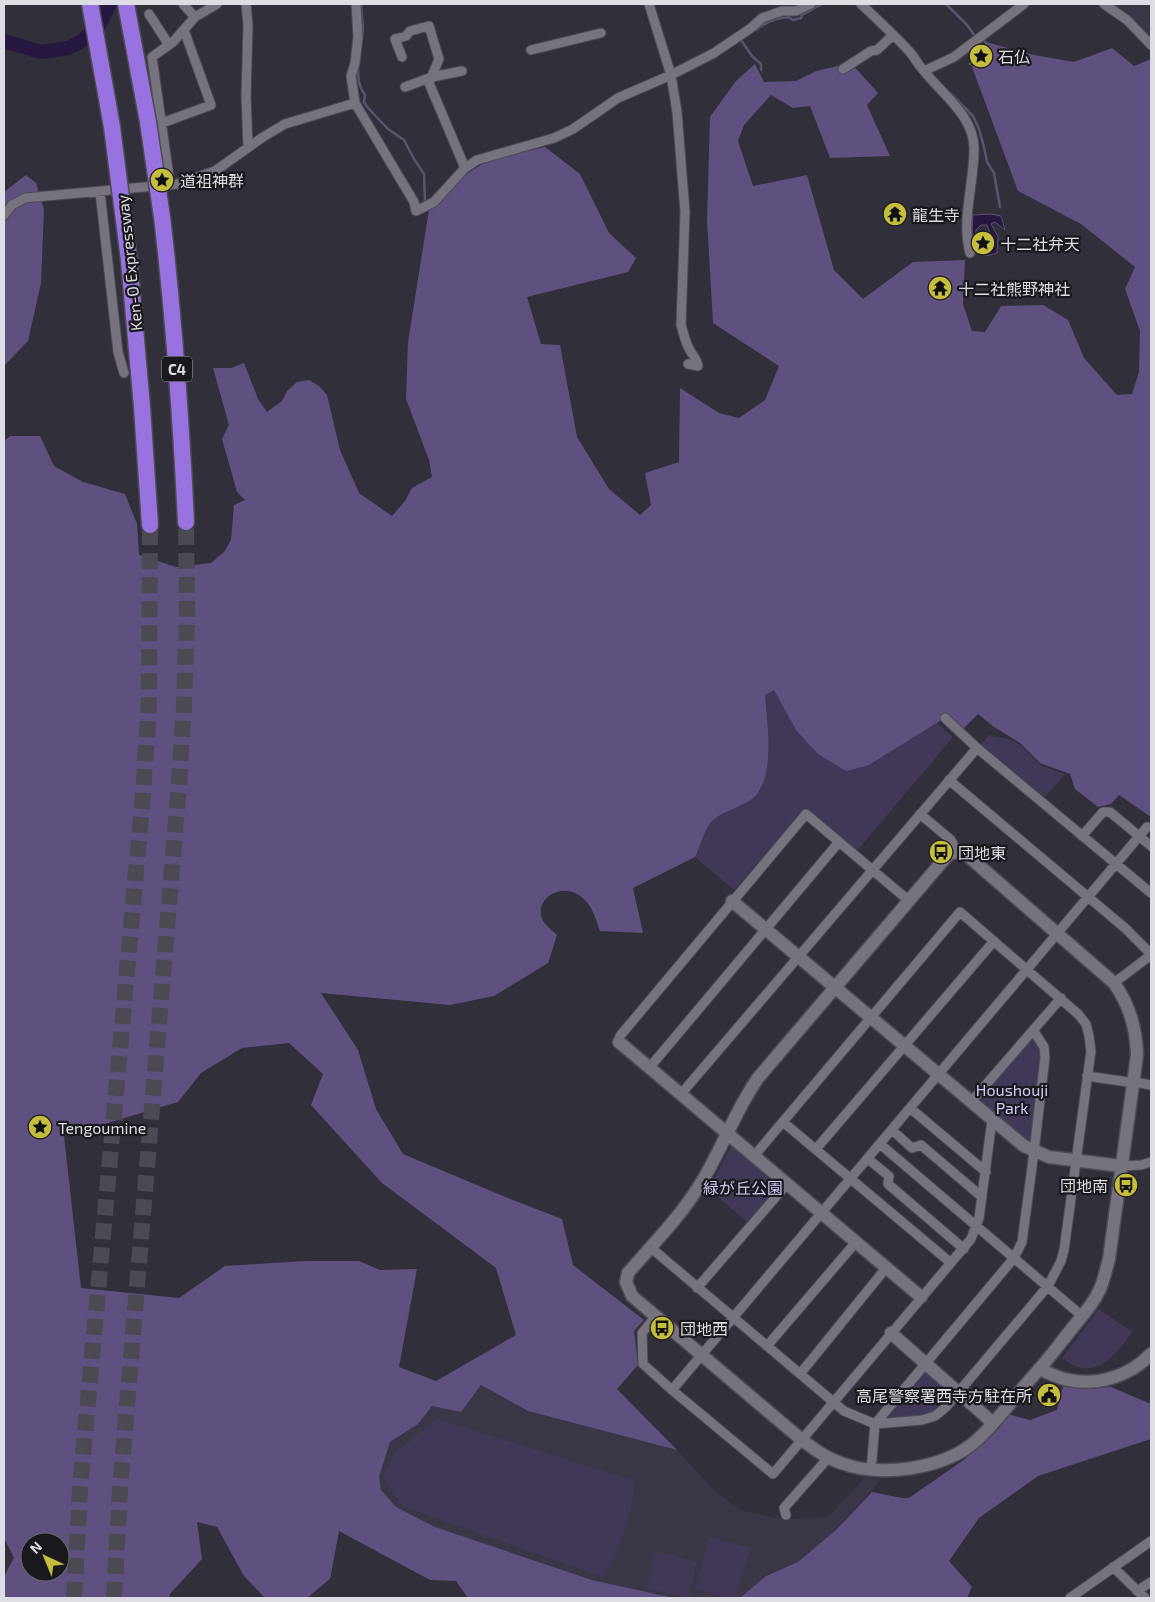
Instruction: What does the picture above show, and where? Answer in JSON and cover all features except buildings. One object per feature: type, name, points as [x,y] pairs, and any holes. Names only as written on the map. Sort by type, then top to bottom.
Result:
[{"type":"highway","name":"Ken-O Expressway","points":[[90,4],[112,127],[129,260],[150,525]]},
{"type":"highway","name":"C4","points":[[126,4],[148,122],[169,275],[181,416],[186,522]]},
{"type":"street","points":[[184,4],[195,17]]},
{"type":"street","points":[[170,184],[152,57],[169,45],[195,17],[217,4]]},
{"type":"street","points":[[246,4],[248,25],[246,98],[248,148]]},
{"type":"street","points":[[356,4],[358,37],[355,63],[351,76],[355,103],[414,202],[416,211],[438,199],[465,168],[477,160],[554,138],[573,129],[618,98],[671,76],[714,53],[779,7],[796,11],[811,4]]},
{"type":"street","points":[[649,4],[671,76],[677,112],[685,212],[682,324],[685,339],[691,353],[697,359],[698,366],[688,364]]},
{"type":"street","points":[[861,4],[908,51],[965,119],[974,139],[973,173],[966,218],[970,253]]},
{"type":"street","points":[[924,71],[954,57],[1024,4]]},
{"type":"street","points":[[1104,4],[1127,20],[1151,45]]},
{"type":"street","points":[[149,14],[169,45]]},
{"type":"street","points":[[402,57],[395,39],[406,36],[410,31],[429,26],[439,60],[429,83],[465,168]]},
{"type":"street","points":[[162,123],[211,105],[184,30]]},
{"type":"street","points":[[531,50],[601,33]]},
{"type":"street","points":[[843,69],[871,51],[877,50],[892,36]]},
{"type":"street","points":[[405,87],[432,77],[462,71]]},
{"type":"street","points":[[4,215],[12,204],[25,198],[100,192],[191,180],[215,170],[285,124],[355,103]]},
{"type":"street","points":[[100,192],[118,352],[124,373]]},
{"type":"street","points":[[945,718],[1151,893]]},
{"type":"street","points":[[681,1094],[978,748]]},
{"type":"street","points":[[949,780],[1135,936],[1151,954],[1114,984]]},
{"type":"street","points":[[1082,836],[1103,812],[1110,812],[1151,846]]},
{"type":"street","points":[[908,900],[806,814],[620,1036],[620,1042],[921,1297]]},
{"type":"street","points":[[920,814],[951,840],[957,852]]},
{"type":"street","points":[[672,1390],[1147,826]]},
{"type":"street","points":[[650,1067],[839,842]]},
{"type":"street","points":[[957,852],[968,856],[1057,933],[1114,984],[1123,996],[1131,1014],[1136,1033],[1137,1055],[1122,1166],[1107,1267],[1099,1291],[1082,1316],[1039,1369],[993,1423],[977,1440],[961,1452],[946,1460],[913,1467],[871,1470],[846,1465],[828,1458],[802,1440],[632,1296],[626,1282],[628,1273],[687,1204],[701,1184],[728,1134],[741,1105],[758,1078],[908,900],[949,854],[957,852]]},
{"type":"street","points":[[732,901],[1024,1146],[1034,1152],[1050,1157],[1122,1166],[1151,1162]]},
{"type":"street","points":[[650,1247],[833,1403],[855,1417],[875,1424],[922,1420],[935,1416],[946,1407],[1048,1286],[1061,1261],[1091,1052],[1086,1024],[1061,998],[960,912],[754,1156]]},
{"type":"street","points":[[816,1149],[994,940]]},
{"type":"street","points":[[972,1102],[1061,998]]},
{"type":"street","points":[[871,1470],[875,1424],[1014,1258],[1022,1242],[1044,1057],[1044,1047],[1033,1030]]},
{"type":"street","points":[[1087,1076],[1128,1082]]},
{"type":"street","points":[[1140,1083],[1151,1085]]},
{"type":"street","points":[[910,1108],[986,1172]]},
{"type":"street","points":[[656,1316],[642,1333],[643,1364],[773,1474],[921,1297],[964,1249],[977,1226],[992,1120]]},
{"type":"street","points":[[783,1122],[951,1263]]},
{"type":"street","points":[[892,1130],[912,1148],[921,1145],[982,1197]]},
{"type":"street","points":[[880,1144],[1082,1316]]},
{"type":"street","points":[[868,1159],[889,1176],[888,1184],[964,1249]]},
{"type":"street","points":[[697,1288],[787,1184]]},
{"type":"street","points":[[767,1346],[856,1242]]},
{"type":"street","points":[[800,1374],[886,1268]]},
{"type":"street","points":[[891,1334],[993,1423]]},
{"type":"street","points":[[1039,1369],[1068,1380],[1096,1381],[1125,1373],[1141,1364],[1151,1354]]},
{"type":"street","points":[[786,1515],[784,1508],[828,1458]]},
{"type":"street","points":[[1070,1598],[1151,1541]]},
{"type":"street","points":[[1113,1567],[1146,1598]]},
{"type":"street","points":[[1138,1591],[1151,1582]]},
{"type":"shaded area","points":[[1114,4],[1151,4],[1151,40]]},
{"type":"shaded area","points":[[986,42],[1034,55],[1074,62],[1112,48],[1134,66],[1151,59],[1151,817],[1119,795],[1111,804],[1098,807],[1075,789],[1070,774],[1040,763],[1020,743],[994,727],[978,714],[963,729],[948,716],[869,765],[846,771],[818,754],[796,730],[774,690],[765,695],[769,746],[763,784],[752,799],[713,820],[695,857],[633,888],[643,933],[600,931],[594,914],[581,896],[562,891],[554,893],[542,905],[543,921],[557,935],[548,963],[494,996],[450,1005],[321,993],[358,1050],[376,1109],[403,1154],[562,1219],[573,1265],[644,1320],[634,1331],[638,1365],[617,1389],[677,1450],[528,1411],[481,1385],[461,1412],[432,1406],[418,1424],[390,1442],[379,1477],[381,1490],[396,1507],[435,1527],[592,1580],[674,1598],[468,1598],[456,1581],[430,1580],[339,1531],[330,1579],[307,1598],[265,1598],[244,1576],[217,1527],[197,1522],[202,1559],[170,1594],[169,1598],[4,1598],[4,1576],[14,1558],[4,1538],[4,441],[10,436],[40,436],[54,466],[83,482],[125,494],[137,524],[139,555],[176,567],[211,563],[224,552],[231,540],[234,505],[245,500],[237,492],[222,439],[229,425],[213,368],[231,368],[244,363],[258,399],[267,412],[282,401],[287,391],[297,382],[309,380],[319,386],[327,395],[340,450],[359,493],[392,516],[405,501],[412,488],[432,477],[429,460],[406,399],[408,342],[429,210],[448,185],[489,160],[545,147],[580,174],[609,233],[636,258],[628,272],[527,297],[541,344],[560,345],[577,437],[609,489],[640,515],[651,505],[645,473],[679,462],[680,388],[719,413],[739,418],[765,400],[779,366],[713,323],[707,220],[710,117],[736,81],[755,64],[764,82],[796,81],[816,71],[851,63],[878,93],[867,105],[890,156],[830,158],[810,106],[793,108],[771,95],[744,125],[738,141],[753,186],[807,175],[834,270],[863,299],[913,262],[965,260],[963,304],[972,331],[985,332],[1001,306],[1043,305],[1068,320],[1084,358],[1117,395],[1132,394],[1139,372],[1140,331],[1125,289],[1135,267],[1081,224],[1018,191],[972,67]],"holes":[[[289,1043],[323,1074],[311,1105],[382,1183],[496,1268],[516,1335],[436,1381],[399,1367],[417,1269],[380,1270],[359,1261],[305,1261],[225,1266],[179,1298],[81,1288],[64,1136],[178,1102],[201,1073],[242,1048]]]},
{"type":"shaded area","points":[[26,175],[36,183],[44,209],[41,283],[28,341],[4,366],[4,192]]},
{"type":"shaded area","points":[[991,214],[1001,216],[1005,230],[995,222],[991,224],[998,237],[997,253],[986,256],[975,250],[972,228],[973,215]],"holes":[[[981,225],[987,225],[992,239],[990,248],[981,251],[976,243],[976,230]]]},
{"type":"shaded area","points":[[481,1385],[528,1411],[677,1450],[716,1492],[740,1510],[776,1518],[826,1517],[832,1513],[865,1477],[881,1480],[837,1529],[798,1562],[766,1576],[740,1598],[674,1598],[592,1580],[435,1527],[395,1507],[381,1490],[379,1477],[390,1442],[418,1424],[432,1406],[461,1411]]},
{"type":"shaded area","points":[[1063,1386],[1086,1389],[1111,1387],[1151,1404],[1151,1439],[1038,1476],[979,1518],[949,1561],[972,1587],[967,1598],[740,1598],[766,1576],[798,1562],[837,1529],[872,1492],[909,1498],[965,1459],[1007,1414],[1030,1420],[1057,1410]]},
{"type":"green space","points":[[774,689],[796,730],[869,765],[937,723],[953,737],[857,851],[805,808],[734,890],[695,857],[713,820],[752,799],[763,784],[768,760],[765,695]]},
{"type":"green space","points":[[989,735],[1012,740],[1019,744],[1040,765],[1065,774],[1045,797],[981,745]]},
{"type":"green space","name":"Houshouji Park","points":[[1032,1038],[1040,1049],[1041,1059],[1031,1140],[1026,1141],[983,1106],[982,1097]]},
{"type":"green space","name":"緑が丘公園","points":[[731,1146],[778,1186],[747,1222],[709,1189]]},
{"type":"green space","points":[[1099,1309],[1132,1332],[1118,1351],[1102,1364],[1093,1368],[1073,1365],[1062,1358]]},
{"type":"green space","points":[[928,1372],[947,1389],[947,1396],[932,1412],[888,1419],[887,1414],[923,1373]]},
{"type":"green space","points":[[438,1419],[635,1481],[632,1505],[625,1531],[615,1556],[603,1577],[402,1506],[383,1478],[393,1454]]},
{"type":"green space","points":[[709,1537],[750,1548],[736,1598],[729,1598],[695,1589]]},
{"type":"green space","points":[[656,1551],[697,1562],[688,1598],[647,1588]]},
{"type":"waterway","points":[[4,41],[40,52],[68,48],[82,41],[99,25],[110,4]]},
{"type":"waterway","points":[[360,53],[363,29],[361,4]]},
{"type":"waterway","points":[[756,30],[779,18],[788,17],[793,20],[801,18],[802,15],[822,4]]},
{"type":"waterway","points":[[946,4],[975,36]]},
{"type":"waterway","points":[[741,40],[752,56],[761,64],[761,70]]},
{"type":"waterway","points":[[984,41],[992,48],[1002,52]]},
{"type":"waterway","points":[[970,64],[978,46]]},
{"type":"waterway","points":[[358,66],[359,81],[365,95],[364,102],[388,129],[404,140],[424,174],[425,202]]},
{"type":"waterway","points":[[950,93],[973,116],[979,129],[987,162],[994,173],[1000,207]]},
{"type":"tunnel","points":[[114,1598],[120,1489],[178,797],[187,616],[186,522]]},
{"type":"tunnel","points":[[74,1598],[80,1489],[143,795],[149,704],[150,525]]},
{"type":"place","name":"石仏","points":[[981,56]]},
{"type":"place","name":"道祖神群","points":[[162,180]]},
{"type":"place","name":"龍生寺","points":[[895,214]]},
{"type":"place","name":"十二社弁天","points":[[983,243]]},
{"type":"place","name":"十二社熊野神社","points":[[940,288]]},
{"type":"place","name":"団地東","points":[[941,852]]},
{"type":"place","name":"Tengoumine","points":[[40,1127]]},
{"type":"place","name":"団地南","points":[[1126,1185]]},
{"type":"place","name":"団地西","points":[[662,1328]]},
{"type":"place","name":"高尾警察署西寺方駐在所","points":[[1049,1395]]}]
